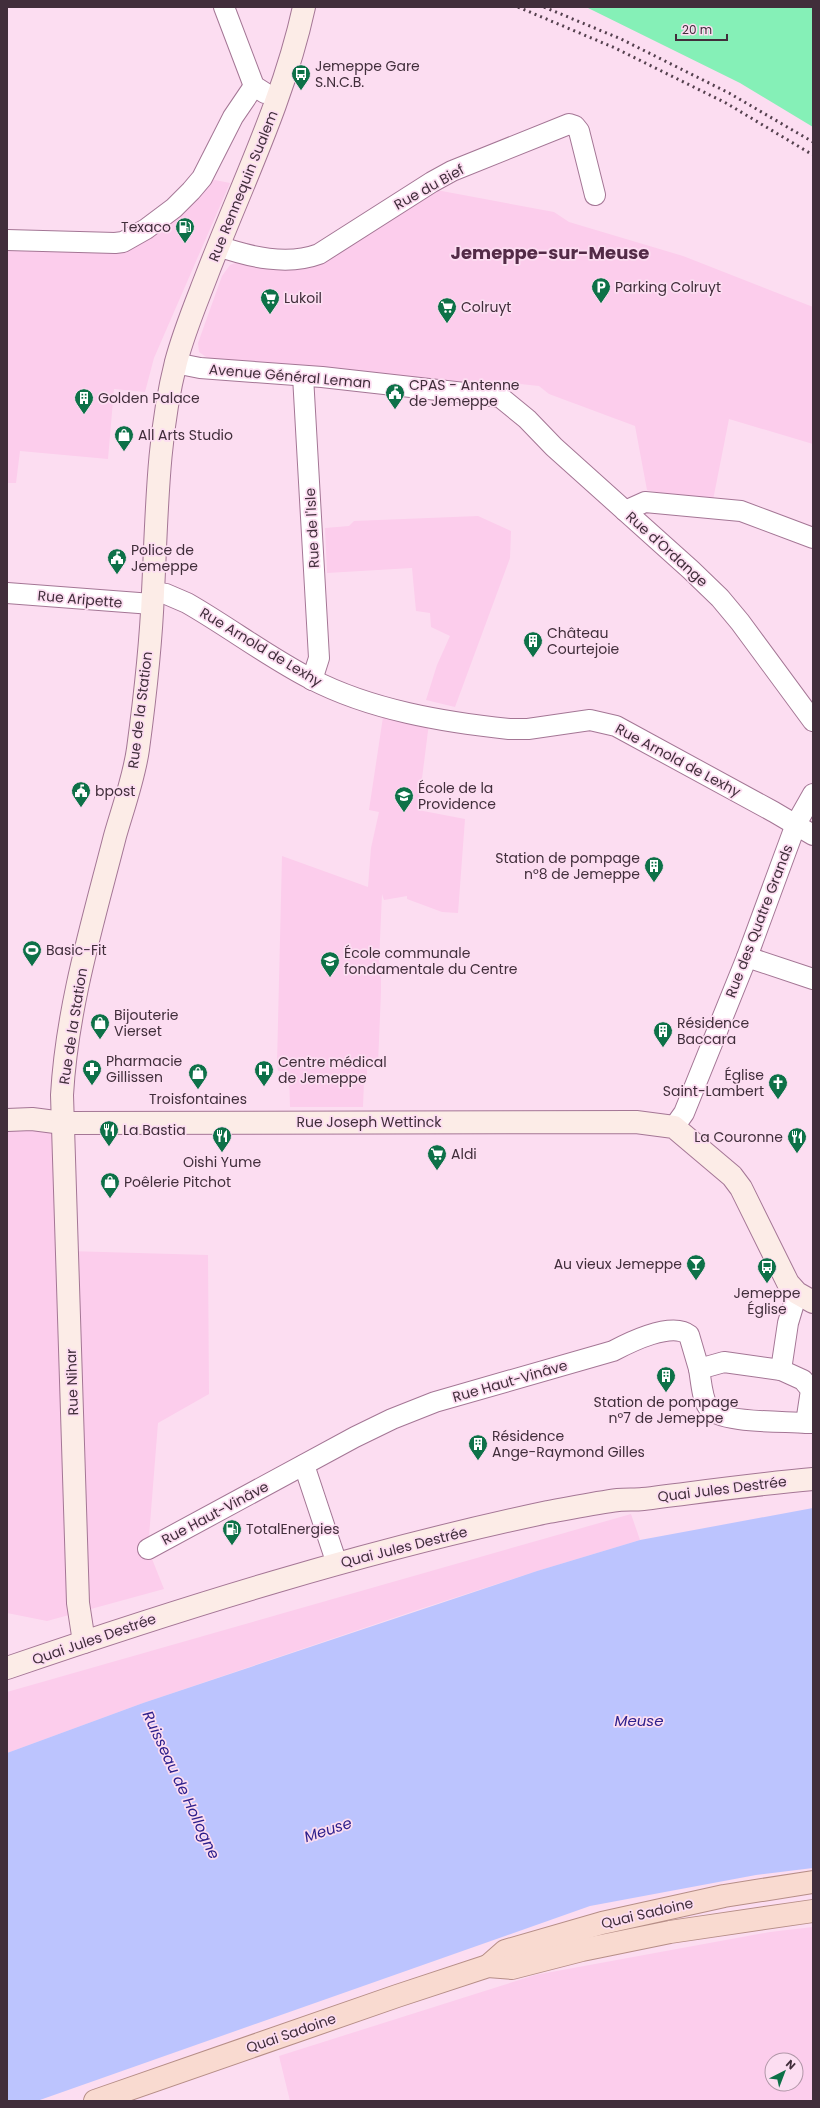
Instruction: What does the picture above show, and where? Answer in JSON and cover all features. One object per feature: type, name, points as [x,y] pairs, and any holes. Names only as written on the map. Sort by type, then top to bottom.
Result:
[{"type":"main road","name":"Quai Sadoine","points":[[488,1966],[505,1951],[602,1923],[724,1896],[813,1882]]},
{"type":"main road","name":"Quai Sadoine","points":[[95,2101],[488,1966],[512,1968],[582,1950],[670,1932],[813,1911]]},
{"type":"street","points":[[224,7],[254,86],[265,93],[278,98]]},
{"type":"street","name":"Rue Rennequin Sualem","points":[[176,363],[183,337],[218,246],[278,98],[296,43],[304,7]]},
{"type":"street","points":[[7,240],[115,243],[123,242],[134,237],[174,208],[202,178],[233,117],[254,86]]},
{"type":"street","name":"Rue du Bief","points":[[218,246],[252,256],[291,260],[305,259],[319,254],[432,182],[452,171],[569,124],[575,126],[578,131],[595,195]]},
{"type":"street","name":"Avenue Général Leman","points":[[176,363],[200,368],[303,376],[500,397]]},
{"type":"street","name":"Rue de la Station","points":[[63,1123],[64,1070],[77,982],[137,752],[153,598],[159,468],[163,426],[176,363]]},
{"type":"street","name":"Rue de l'Isle","points":[[303,376],[319,658],[312,680]]},
{"type":"street","name":"Rue d'Ordange","points":[[500,397],[527,420],[554,447],[720,598],[740,622],[813,721]]},
{"type":"street","points":[[625,511],[645,502],[741,511],[813,538]]},
{"type":"street","name":"Rue Aripette","points":[[7,593],[153,598]]},
{"type":"street","name":"Rue Arnold de Lexhy","points":[[153,598],[166,594],[187,602],[312,680],[344,693],[395,710],[491,727],[528,729],[590,720],[616,726],[796,824],[813,835]]},
{"type":"street","points":[[796,824],[813,794]]},
{"type":"street","name":"Rue des Quatre Grands","points":[[674,1127],[684,1113],[747,956],[796,824]]},
{"type":"street","points":[[747,956],[813,979]]},
{"type":"street","name":"Rue Joseph Wettinck","points":[[7,1120],[32,1119],[63,1123],[558,1121],[636,1122],[674,1127]]},
{"type":"street","name":"Rue Nihar","points":[[63,1123],[78,1603],[84,1642]]},
{"type":"street","points":[[674,1127],[732,1176],[740,1188],[781,1273],[805,1297],[788,1323],[781,1370]]},
{"type":"street","name":"Rue Haut-Vinâve","points":[[148,1549],[304,1466],[362,1433],[419,1408],[613,1352],[628,1343],[670,1330],[678,1330],[689,1335],[699,1369]]},
{"type":"street","points":[[724,1362],[781,1370],[796,1375],[809,1386],[811,1396],[809,1423],[732,1418],[715,1414],[707,1407],[699,1369],[724,1362]]},
{"type":"street","points":[[304,1466],[337,1564]]},
{"type":"street","name":"Quai Jules Destrée","points":[[7,1668],[158,1617],[337,1564],[484,1527],[604,1502],[813,1479]]},
{"type":"shaded area","points":[[210,179],[230,183],[154,358],[145,392],[114,389],[108,459],[20,451],[16,483],[7,483],[7,247],[133,248],[192,203]]},
{"type":"shaded area","points":[[431,189],[554,212],[569,222],[683,256],[813,307],[813,444],[729,419],[713,500],[661,493],[647,490],[635,426],[549,394],[539,386],[511,383],[503,387],[307,366],[209,359],[199,352],[198,343],[222,276],[230,265],[238,262],[290,267]]},
{"type":"shaded area","points":[[478,516],[511,531],[510,558],[455,707],[426,700],[437,665],[450,636],[431,627],[430,613],[416,611],[412,568],[327,573],[325,528],[349,526],[354,521]]},
{"type":"shaded area","name":"École communale fondamentale du Centre","points":[[383,717],[429,723],[418,810],[465,819],[458,913],[442,912],[407,899],[407,896],[384,900],[382,894],[379,962],[381,966],[381,992],[378,1064],[367,1064],[367,1080],[364,1080],[363,1107],[290,1107],[289,1072],[278,1071],[277,1064],[282,856],[368,887],[371,848],[379,812],[369,810]]},
{"type":"shaded area","points":[[7,1120],[63,1123],[68,1251],[208,1255],[209,1394],[158,1423],[148,1549],[164,1589],[47,1621],[7,1613]]},
{"type":"shaded area","points":[[631,1514],[640,1540],[537,1571],[417,1610],[143,1703],[7,1753],[7,1692]]},
{"type":"shaded area","points":[[813,1927],[813,2101],[290,2101],[279,2056],[535,1975],[770,1932]]},
{"type":"green space","points":[[586,7],[813,7],[813,127],[740,83]]},
{"type":"water","name":"Meuse","points":[[813,1508],[813,1868],[756,1875],[590,1906],[37,2101],[7,2101],[7,1753],[143,1703],[537,1571],[640,1540]]},
{"type":"railway","points":[[518,7],[615,48],[726,103],[813,155]]},
{"type":"railway","points":[[544,7],[621,39],[729,93],[813,142]]},
{"type":"place","name":"Jemeppe Gare S.N.C.B.","points":[[301,91]]},
{"type":"place","name":"Texaco","points":[[185,244]]},
{"type":"place","name":"Parking Colruyt","points":[[601,304]]},
{"type":"place","name":"Lukoil","points":[[270,315]]},
{"type":"place","name":"Colruyt","points":[[447,324]]},
{"type":"place","name":"CPAS - Antenne de Jemeppe","points":[[395,410]]},
{"type":"place","name":"Golden Palace","points":[[84,415]]},
{"type":"place","name":"All Arts Studio","points":[[124,452]]},
{"type":"place","name":"Police de Jemeppe","points":[[117,575]]},
{"type":"place","name":"Château Courtejoie","points":[[533,658]]},
{"type":"place","name":"bpost","points":[[81,808]]},
{"type":"place","name":"École de la Providence","points":[[404,813]]},
{"type":"place","name":"Station de pompage n°8 de Jemeppe","points":[[654,883]]},
{"type":"place","name":"Basic-Fit","points":[[32,967]]},
{"type":"place","name":"École communale fondamentale du Centre","points":[[330,978]]},
{"type":"place","name":"Bijouterie Vierset","points":[[100,1040]]},
{"type":"place","name":"Résidence Baccara","points":[[663,1048]]},
{"type":"place","name":"Pharmacie Gillissen","points":[[92,1086]]},
{"type":"place","name":"Centre médical de Jemeppe","points":[[264,1087]]},
{"type":"place","name":"Troisfontaines","points":[[198,1090]]},
{"type":"place","name":"Église Saint-Lambert","points":[[778,1100]]},
{"type":"place","name":"La Bastia","points":[[109,1147]]},
{"type":"place","name":"Oishi Yume","points":[[222,1153]]},
{"type":"place","name":"La Couronne","points":[[797,1154]]},
{"type":"place","name":"Aldi","points":[[437,1171]]},
{"type":"place","name":"Poêlerie Pitchot","points":[[110,1199]]},
{"type":"place","name":"Au vieux Jemeppe","points":[[696,1281]]},
{"type":"place","name":"Jemeppe Église","points":[[767,1284]]},
{"type":"place","name":"Station de pompage n°7 de Jemeppe","points":[[666,1393]]},
{"type":"place","name":"Résidence Ange-Raymond Gilles","points":[[478,1461]]},
{"type":"place","name":"TotalEnergies","points":[[232,1546]]},
{"type":"district","name":"Jemeppe-sur-Meuse","points":[[550,253]]},
{"type":"water label","name":"Ruisseau de Hollogne","points":[[181,1785]]}]
